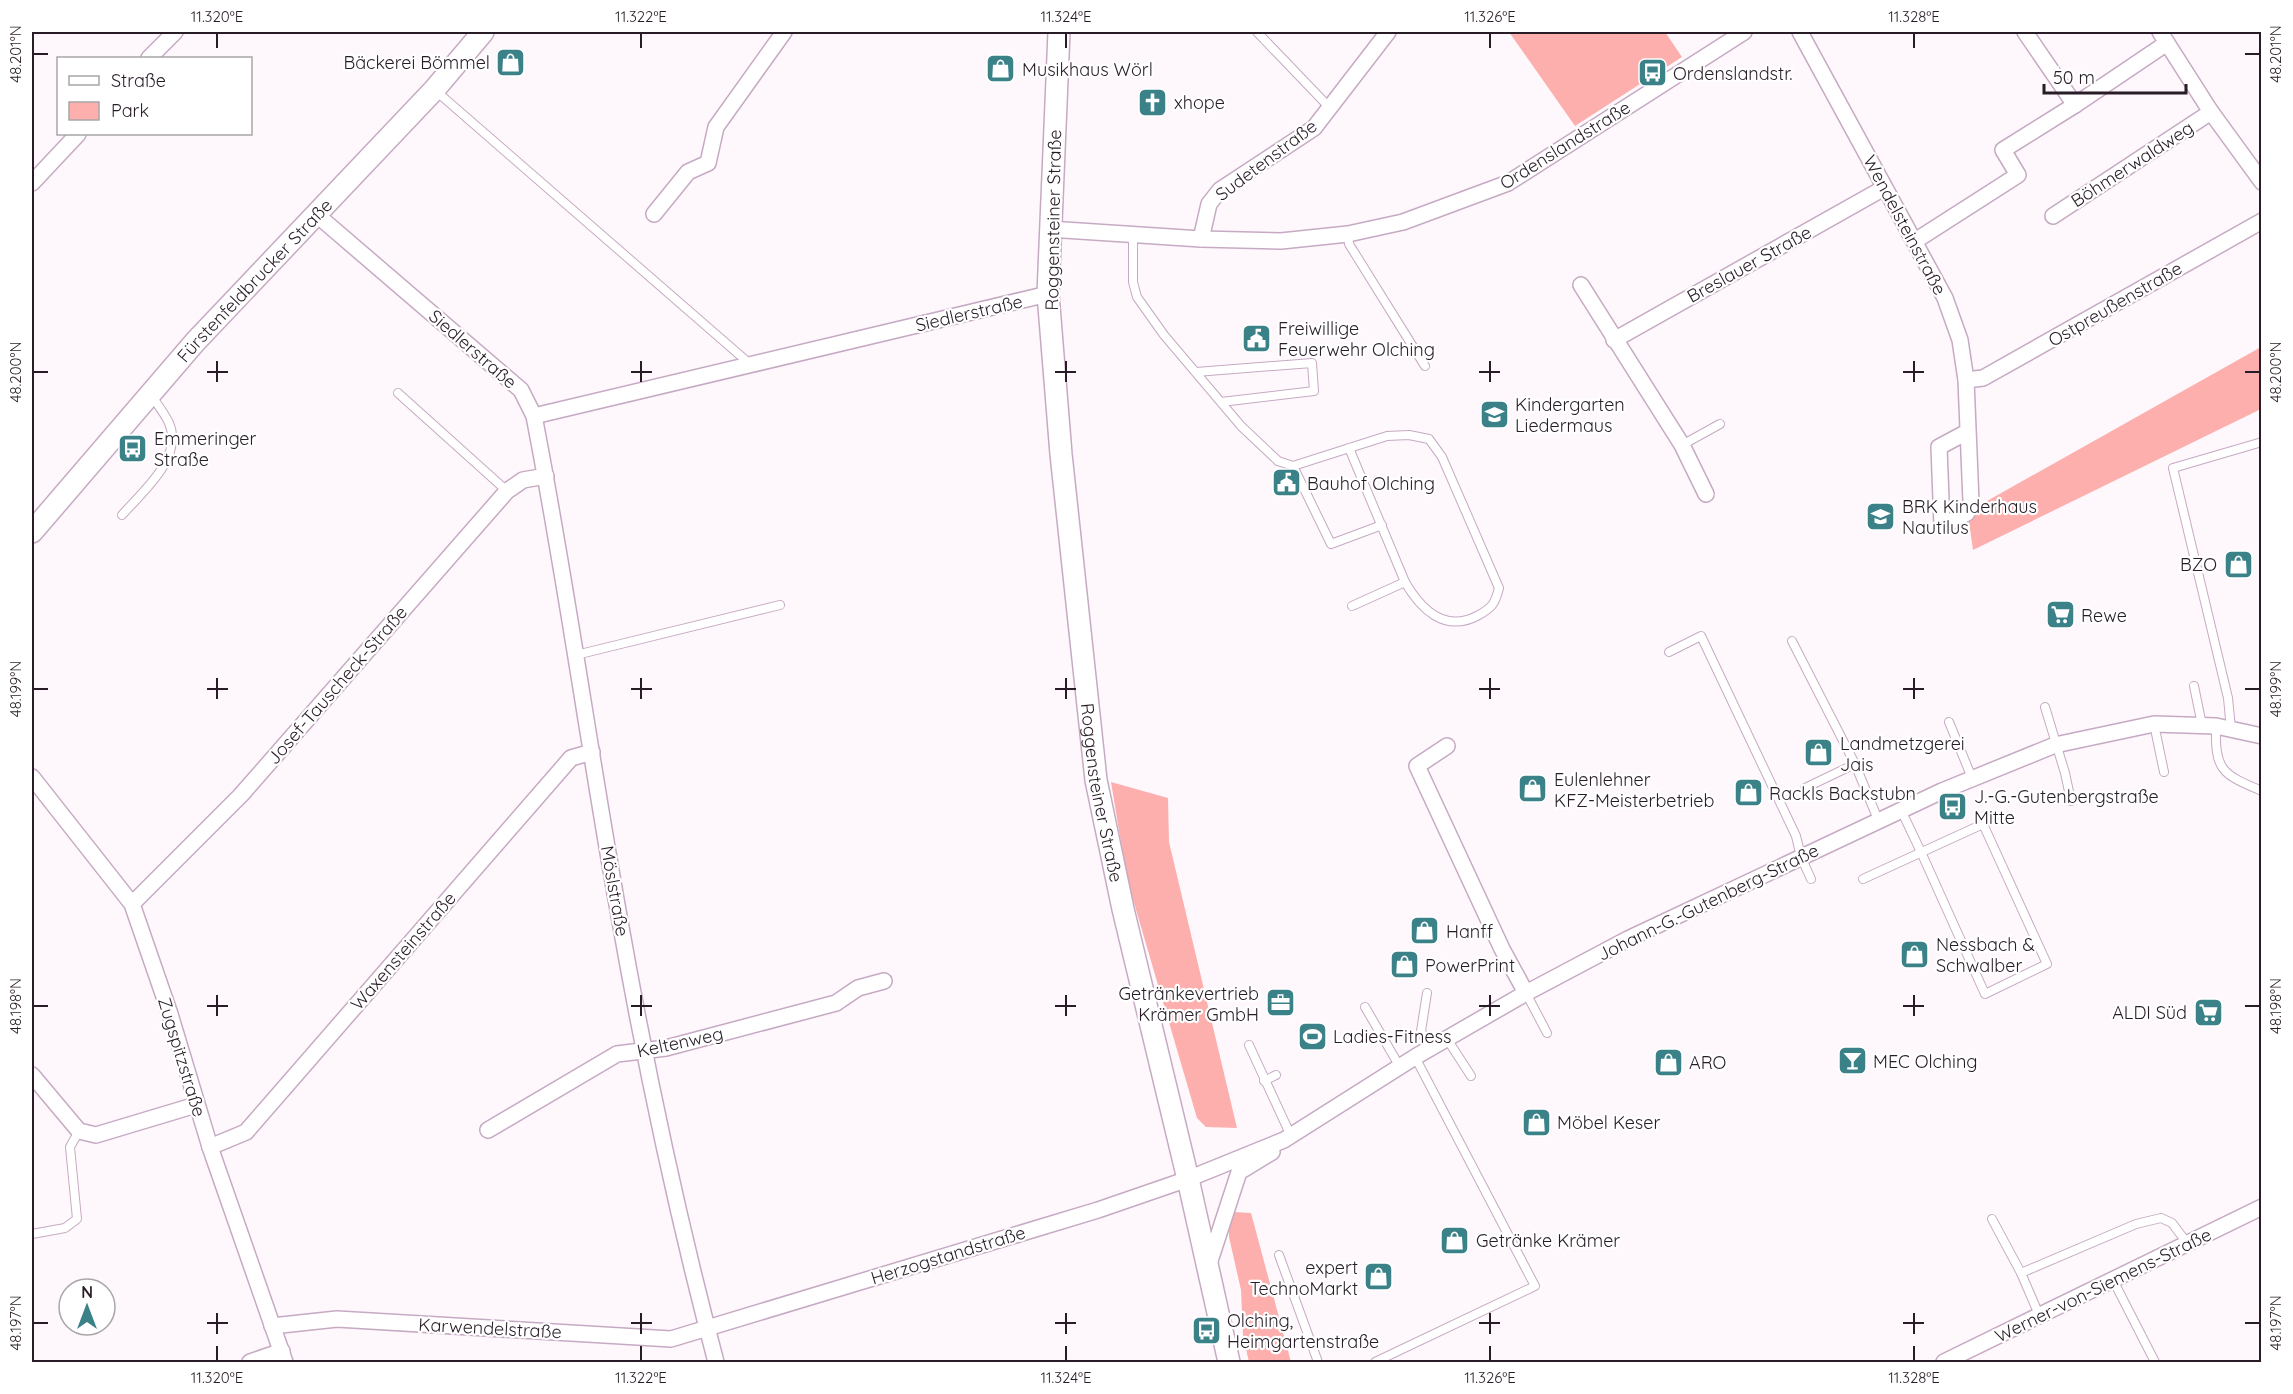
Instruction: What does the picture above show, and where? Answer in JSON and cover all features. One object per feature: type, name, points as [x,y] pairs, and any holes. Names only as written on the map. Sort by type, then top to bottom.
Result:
[{"type":"main road","name":"Fürstenfeldbrucker Straße","points":[[32,532],[195,342],[434,90],[483,32]]},
{"type":"main road","name":"Roggensteiner Straße","points":[[1059,32],[1048,294],[1061,454],[1096,780],[1125,920],[1188,1179],[1228,1362]]},
{"type":"street","points":[[150,57],[175,32]]},
{"type":"street","points":[[654,214],[688,172],[708,163],[716,127],[784,32]]},
{"type":"street","name":"Ordenslandstraße","points":[[1049,229],[1201,239],[1281,241],[1348,234],[1403,222],[1508,183],[1744,32]]},
{"type":"street","name":"Wendelsteinstraße","points":[[1800,32],[1915,242],[1948,308],[1960,340],[1966,380],[1971,502],[1967,513],[1942,526],[1939,447],[1967,432]]},
{"type":"street","points":[[2025,32],[2076,105]]},
{"type":"street","points":[[1915,242],[2018,175],[2003,150],[2076,105],[2162,34],[2211,112],[2262,182]]},
{"type":"street","name":"Sudetenstraße","points":[[1201,239],[1209,204],[1220,190],[1314,128],[1380,35]]},
{"type":"street","name":"Böhmerwaldweg","points":[[2053,216],[2211,112]]},
{"type":"street","points":[[32,183],[77,135]]},
{"type":"street","name":"Breslauer Straße","points":[[1614,340],[1884,188]]},
{"type":"street","name":"Siedlerstraße","points":[[317,215],[521,390],[534,416],[1048,294]]},
{"type":"street","name":"Ostpreußenstraße","points":[[1966,380],[1983,378],[2262,221]]},
{"type":"street","points":[[1581,285],[1682,445],[1706,494]]},
{"type":"street","name":"Möslstraße","points":[[534,416],[546,476],[620,925],[659,1129],[716,1362]]},
{"type":"street","name":"Josef-Tauscheck-Straße","points":[[132,904],[241,795],[507,491],[524,480],[546,476]]},
{"type":"street","name":"Johann-G.-Gutenberg-Straße","points":[[1188,1179],[1287,1138],[1415,1057],[1526,993],[1628,939],[1972,778],[2055,745],[2154,724],[2216,726],[2262,736]]},
{"type":"street","points":[[1447,746],[1417,766],[1502,949],[1526,993]]},
{"type":"street","name":"Waxensteinstraße","points":[[210,1147],[246,1132],[571,758],[592,752]]},
{"type":"street","name":"Zugspitzstraße","points":[[32,777],[132,904],[170,1014],[210,1147],[284,1357]]},
{"type":"street","name":"Keltenweg","points":[[488,1130],[617,1054],[666,1048],[836,1003],[858,988],[884,981]]},
{"type":"street","points":[[32,1075],[79,1131],[96,1135],[196,1105]]},
{"type":"street","points":[[1208,1267],[1239,1172],[1268,1156],[1287,1138]]},
{"type":"street","name":"Herzogstandstraße","points":[[707,1328],[1098,1210],[1188,1179]]},
{"type":"street","name":"Werner-von-Siemens-Straße","points":[[1949,1361],[2262,1207]]},
{"type":"street","name":"Karwendelstraße","points":[[272,1326],[337,1319],[671,1339],[707,1328]]},
{"type":"street","points":[[249,1362],[284,1357]]},
{"type":"lane","points":[[1257,32],[1329,107]]},
{"type":"lane","points":[[434,90],[750,364]]},
{"type":"lane","points":[[1133,234],[1133,282],[1137,297],[1164,335],[1241,426],[1278,461],[1293,466],[1349,448],[1387,436],[1409,435],[1429,439],[1442,457],[1500,588],[1496,602],[1486,611],[1471,619],[1455,622],[1440,620],[1416,600],[1405,582],[1349,448]]},
{"type":"lane","points":[[1348,234],[1349,244],[1425,366]]},
{"type":"lane","points":[[1196,372],[1312,363],[1314,391],[1221,402]]},
{"type":"lane","points":[[398,393],[507,491]]},
{"type":"lane","points":[[122,515],[163,467],[170,448],[170,425],[151,394]]},
{"type":"lane","points":[[1682,445],[1720,424]]},
{"type":"lane","points":[[2216,726],[2228,698],[2173,468],[2262,442]]},
{"type":"lane","points":[[1293,466],[1331,544],[1382,525]]},
{"type":"lane","points":[[1352,606],[1405,582]]},
{"type":"lane","points":[[576,655],[780,605]]},
{"type":"lane","points":[[1668,652],[1701,636],[1796,836],[1801,858],[1811,879]]},
{"type":"lane","points":[[1792,640],[1854,764],[1879,822]]},
{"type":"lane","points":[[2194,686],[2216,726],[2218,760],[2225,772],[2262,791]]},
{"type":"lane","points":[[2044,707],[2072,801]]},
{"type":"lane","points":[[1949,722],[1972,778]]},
{"type":"lane","points":[[2154,724],[2164,772]]},
{"type":"lane","points":[[1805,788],[1854,764]]},
{"type":"lane","points":[[1863,879],[1921,852],[1983,824],[2047,964],[1985,994],[1921,852],[1901,810]]},
{"type":"lane","points":[[1426,993],[1421,1031],[1430,1049]]},
{"type":"lane","points":[[1526,993],[1547,1033]]},
{"type":"lane","points":[[1365,1007],[1400,1066]]},
{"type":"lane","points":[[1447,1039],[1471,1076]]},
{"type":"lane","points":[[1249,1045],[1287,1138]]},
{"type":"lane","points":[[1375,1362],[1535,1286],[1528,1268],[1462,1150],[1415,1057]]},
{"type":"lane","points":[[1264,1080],[1276,1076]]},
{"type":"lane","points":[[32,1234],[65,1228],[77,1219],[70,1147],[79,1131]]},
{"type":"lane","points":[[2021,1273],[2136,1224],[2161,1218],[2172,1223],[2187,1243]]},
{"type":"lane","points":[[1992,1219],[2021,1273],[2040,1317]]},
{"type":"lane","points":[[1279,1255],[1318,1362]]},
{"type":"lane","points":[[2113,1280],[2155,1362]]},
{"type":"green space","points":[[1509,32],[1665,32],[1682,57],[1575,126]]},
{"type":"green space","points":[[2261,347],[2261,409],[1973,550],[1968,515],[1971,510]]},
{"type":"green space","points":[[1111,782],[1168,798],[1169,842],[1237,1128],[1206,1127],[1197,1118],[1127,879]]},
{"type":"green space","points":[[1234,1212],[1251,1213],[1291,1362],[1249,1362],[1243,1336],[1241,1290],[1229,1237],[1229,1216]]},
{"type":"place","name":"Bäckerei Bömmel","points":[[511,62]]},
{"type":"place","name":"Musikhaus Wörl","points":[[1001,69]]},
{"type":"place","name":"Ordenslandstr.","points":[[1652,73]]},
{"type":"place","name":"xhope","points":[[1153,102]]},
{"type":"place","name":"Freiwillige Feuerwehr Olching","points":[[1257,338]]},
{"type":"place","name":"Kindergarten Liedermaus","points":[[1494,414]]},
{"type":"place","name":"Emmeringer Straße","points":[[133,448]]},
{"type":"place","name":"Bauhof Olching","points":[[1286,483]]},
{"type":"place","name":"BRK Kinderhaus Nautilus","points":[[1881,516]]},
{"type":"place","name":"BZO","points":[[2238,564]]},
{"type":"place","name":"Rewe","points":[[2060,615]]},
{"type":"place","name":"Landmetzgerei Jais","points":[[1819,753]]},
{"type":"place","name":"Eulenlehner KFZ-Meisterbetrieb","points":[[1533,789]]},
{"type":"place","name":"Rackls Backstubn","points":[[1748,793]]},
{"type":"place","name":"J.-G.-Gutenbergstraße Mitte","points":[[1953,806]]},
{"type":"place","name":"Hanff","points":[[1425,931]]},
{"type":"place","name":"Nessbach & Schwalber","points":[[1915,954]]},
{"type":"place","name":"PowerPrint","points":[[1404,965]]},
{"type":"place","name":"Getränkevertrieb Krämer GmbH","points":[[1280,1003]]},
{"type":"place","name":"ALDI Süd","points":[[2208,1012]]},
{"type":"place","name":"Ladies-Fitness","points":[[1312,1036]]},
{"type":"place","name":"MEC Olching","points":[[1852,1061]]},
{"type":"place","name":"ARO","points":[[1668,1062]]},
{"type":"place","name":"Möbel Keser","points":[[1536,1122]]},
{"type":"place","name":"Getränke Krämer","points":[[1455,1240]]},
{"type":"place","name":"expert TechnoMarkt","points":[[1379,1277]]},
{"type":"place","name":"Olching, Heimgartenstraße","points":[[1206,1330]]}]
